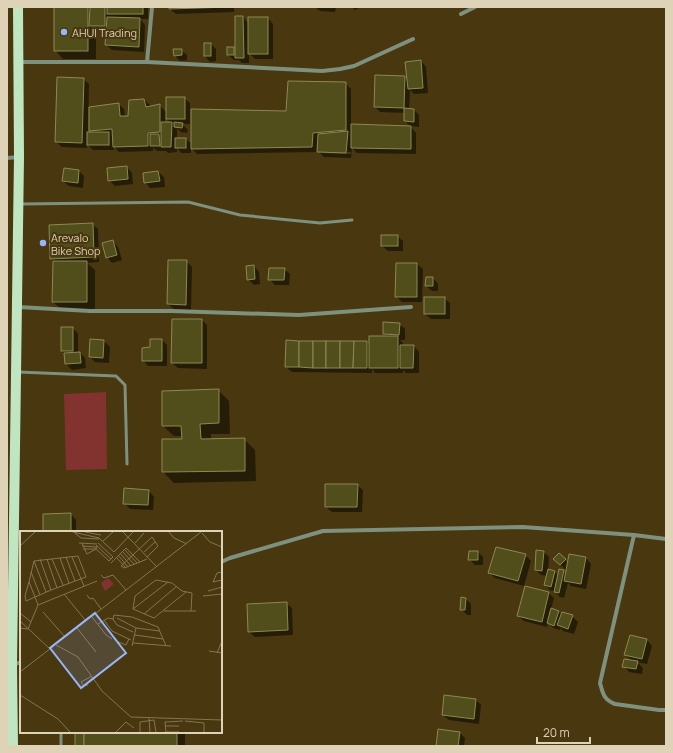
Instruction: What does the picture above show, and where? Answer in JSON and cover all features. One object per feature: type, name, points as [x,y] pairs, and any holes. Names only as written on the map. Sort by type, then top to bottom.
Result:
[{"type":"main road","points":[[13,746],[17,663],[11,504],[16,372],[19,204],[18,7]]},
{"type":"street","points":[[148,62],[152,7]]},
{"type":"street","points":[[462,14],[475,7]]},
{"type":"street","points":[[19,62],[148,62],[322,71],[354,66],[413,39]]},
{"type":"street","points":[[7,158],[19,157]]},
{"type":"street","points":[[17,307],[90,311],[172,311],[299,315],[411,307]]},
{"type":"street","points":[[222,562],[323,531],[523,527],[634,535],[666,539]]},
{"type":"street","points":[[634,535],[600,683],[605,698],[609,702],[666,710]]},
{"type":"lane","points":[[19,204],[188,202],[240,215],[320,223],[352,220]]},
{"type":"lane","points":[[16,372],[116,376],[125,385],[127,464]]},
{"type":"lane","points":[[61,733],[61,746]]},
{"type":"shaded area","points":[[106,392],[107,469],[66,470],[64,394]]},
{"type":"building","points":[[54,7],[88,7],[88,51],[54,51]]},
{"type":"building","points":[[90,7],[105,7],[105,26],[89,26]]},
{"type":"building","points":[[107,7],[143,7],[143,14],[107,14]]},
{"type":"building","points":[[169,7],[229,7],[169,9]]},
{"type":"building","points":[[235,16],[243,16],[244,58],[235,58]]},
{"type":"building","points":[[107,17],[140,18],[139,47],[105,45]]},
{"type":"building","points":[[248,17],[268,17],[268,54],[248,54]]},
{"type":"building","points":[[204,43],[211,43],[211,56],[204,56]]},
{"type":"building","points":[[227,47],[234,47],[234,55],[227,55]]},
{"type":"building","points":[[173,49],[182,49],[182,55],[174,56]]},
{"type":"building","points":[[421,60],[423,88],[408,89],[405,62]]},
{"type":"building","points":[[375,75],[405,76],[404,108],[374,107]]},
{"type":"building","points":[[57,77],[84,78],[82,143],[55,142]]},
{"type":"building","points":[[288,81],[346,82],[346,130],[313,133],[312,147],[191,149],[191,109],[286,111]]},
{"type":"building","points":[[166,97],[185,97],[185,119],[166,119]]},
{"type":"building","points":[[144,99],[146,107],[160,104],[160,132],[148,133],[148,146],[113,147],[112,129],[89,131],[89,107],[119,103],[120,116],[128,116],[129,100]]},
{"type":"building","points":[[404,108],[414,109],[414,122],[404,121]]},
{"type":"building","points":[[161,122],[172,122],[171,147],[161,147]]},
{"type":"building","points":[[174,122],[183,123],[182,128],[174,127]]},
{"type":"building","points":[[351,124],[411,126],[411,149],[351,148]]},
{"type":"building","points":[[348,131],[346,153],[317,152],[318,134]]},
{"type":"building","points":[[87,132],[109,132],[109,145],[87,145]]},
{"type":"building","points":[[150,134],[159,134],[160,146],[150,146]]},
{"type":"building","points":[[175,138],[186,138],[186,148],[175,148]]},
{"type":"building","points":[[127,166],[128,179],[108,181],[107,168]]},
{"type":"building","points":[[64,168],[79,170],[78,183],[62,181]]},
{"type":"building","points":[[158,171],[160,181],[144,183],[143,173]]},
{"type":"building","points":[[93,223],[94,257],[50,259],[49,225]]},
{"type":"building","points":[[381,235],[398,235],[398,246],[381,246]]},
{"type":"building","points":[[113,240],[117,255],[106,258],[102,243]]},
{"type":"building","points":[[168,260],[187,260],[186,305],[167,304]]},
{"type":"building","points":[[53,261],[87,261],[87,302],[52,302]]},
{"type":"building","points":[[396,263],[417,263],[417,297],[395,297]]},
{"type":"building","points":[[254,265],[255,279],[247,280],[246,266]]},
{"type":"building","points":[[269,268],[285,268],[284,280],[268,280]]},
{"type":"building","points":[[426,277],[433,277],[433,286],[425,286]]},
{"type":"building","points":[[424,297],[445,297],[445,314],[424,314]]},
{"type":"building","points":[[172,319],[202,319],[202,363],[171,363]]},
{"type":"building","points":[[383,322],[400,323],[399,335],[383,334]]},
{"type":"building","points":[[61,327],[73,327],[73,351],[61,351]]},
{"type":"building","points":[[369,336],[398,336],[398,368],[369,368]]},
{"type":"building","points":[[90,339],[104,340],[103,358],[89,357]]},
{"type":"building","points":[[150,339],[162,339],[162,361],[142,361],[142,348],[150,347]]},
{"type":"building","points":[[286,340],[299,341],[299,367],[285,367]]},
{"type":"building","points":[[299,341],[313,341],[313,368],[299,367]]},
{"type":"building","points":[[313,341],[326,341],[326,368],[313,368]]},
{"type":"building","points":[[326,341],[340,341],[340,368],[326,368]]},
{"type":"building","points":[[340,341],[354,341],[353,368],[340,368]]},
{"type":"building","points":[[354,341],[367,341],[367,368],[353,368]]},
{"type":"building","points":[[400,345],[414,345],[413,368],[400,368]]},
{"type":"building","points":[[80,352],[81,363],[65,364],[64,353]]},
{"type":"building","points":[[219,389],[219,423],[200,424],[201,439],[245,438],[245,471],[162,472],[162,439],[182,439],[181,426],[162,426],[162,391]]},
{"type":"building","points":[[325,484],[358,484],[357,507],[325,507]]},
{"type":"building","points":[[124,488],[149,490],[148,505],[123,504]]},
{"type":"building","points":[[71,513],[71,531],[43,531],[43,514]]},
{"type":"building","points":[[496,547],[526,554],[518,581],[488,573]]},
{"type":"building","points":[[536,550],[544,551],[542,571],[535,570]]},
{"type":"building","points":[[469,551],[478,551],[478,560],[468,560]]},
{"type":"building","points":[[559,553],[566,559],[560,565],[553,559]]},
{"type":"building","points":[[569,554],[586,557],[581,584],[564,581]]},
{"type":"building","points":[[548,569],[555,571],[551,587],[544,585]]},
{"type":"building","points":[[559,569],[564,570],[559,593],[554,592]]},
{"type":"building","points":[[525,586],[549,592],[542,622],[517,616]]},
{"type":"building","points":[[461,597],[466,598],[465,610],[460,610]]},
{"type":"building","points":[[287,602],[288,630],[248,632],[247,604]]},
{"type":"building","points":[[551,608],[559,611],[554,626],[547,623]]},
{"type":"building","points":[[562,612],[573,615],[568,629],[557,625]]},
{"type":"building","points":[[630,635],[647,639],[642,659],[624,655]]},
{"type":"building","points":[[624,659],[638,661],[636,669],[622,667]]},
{"type":"building","points":[[444,695],[476,699],[474,719],[442,715]]},
{"type":"building","points":[[438,729],[460,732],[458,746],[436,746]]},
{"type":"building","points":[[75,733],[84,733],[84,746],[75,746]]},
{"type":"building","points":[[84,733],[177,733],[177,746],[84,746]]},
{"type":"place","name":"AHUI Trading","points":[[64,32]]},
{"type":"place","name":"Arevalo Bike Shop","points":[[43,243]]}]
